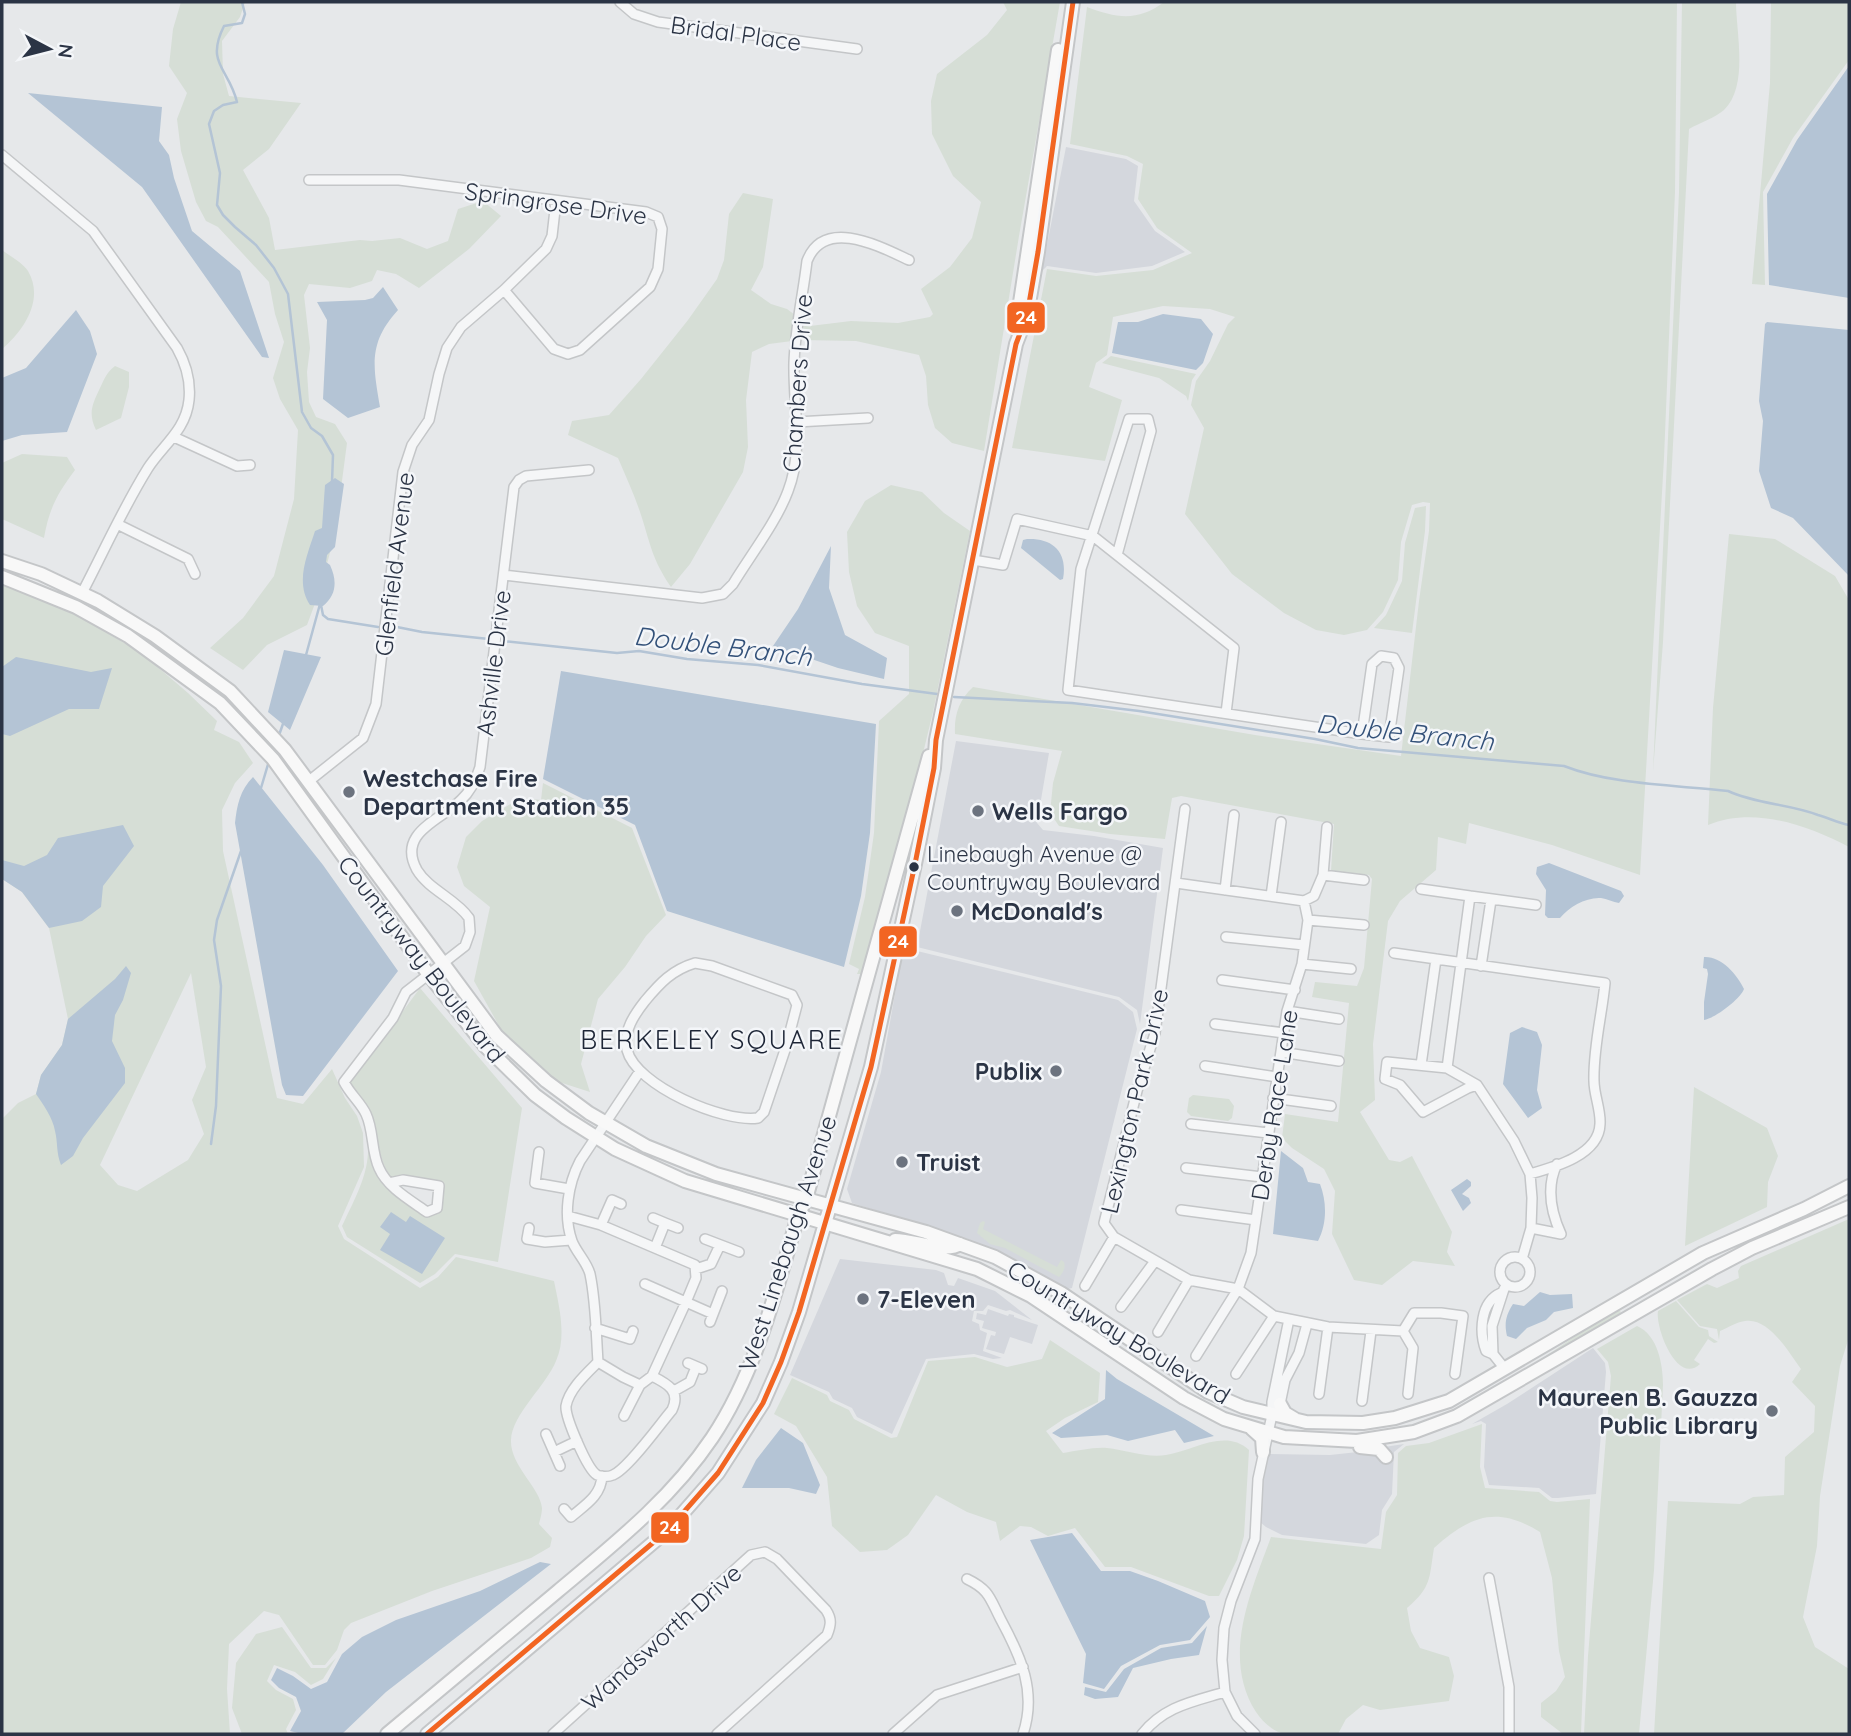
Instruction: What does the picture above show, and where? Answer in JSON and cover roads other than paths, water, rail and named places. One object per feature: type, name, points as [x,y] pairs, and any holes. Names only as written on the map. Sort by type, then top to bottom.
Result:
[{"type":"street","name":"Bridal Place","points":[[620,2],[634,14],[658,22],[857,49]]},
{"type":"street","name":"West Linebaugh Avenue","points":[[1045,168],[1065,2]]},
{"type":"street","name":"West Linebaugh Avenue","points":[[387,1734],[657,1505],[712,1438],[738,1392],[769,1311],[798,1216],[806,1199],[909,824],[936,740],[1016,344],[1027,314],[1038,215],[1073,2]]},
{"type":"street","points":[[2,155],[93,230],[177,348],[184,361],[189,381],[189,401],[184,420],[174,437],[149,466],[76,607]]},
{"type":"street","name":"Springrose Drive","points":[[309,180],[398,180],[646,212],[658,217],[662,229],[658,269],[650,287],[580,350],[568,354],[554,349],[504,290]]},
{"type":"street","name":"Glenfield Avenue","points":[[309,781],[363,738],[376,704],[403,472],[412,445],[429,420],[447,348],[461,327],[546,249],[552,236],[556,201]]},
{"type":"street","name":"Chambers Drive","points":[[504,575],[702,598],[723,594],[733,584],[788,491],[795,462],[797,422],[794,363],[807,261],[811,250],[830,237],[868,241],[909,260]]},
{"type":"street","points":[[797,422],[868,418]]},
{"type":"street","points":[[1117,555],[1151,431],[1148,419],[1129,419],[1081,569],[1068,690],[1362,734],[1390,737],[1399,668],[1394,658],[1381,656],[1372,664],[1362,734]]},
{"type":"street","points":[[174,437],[237,466],[250,465]]},
{"type":"street","name":"Ashville Drive","points":[[389,1183],[403,1180],[439,1186],[437,1208],[427,1212],[389,1183],[378,1166],[373,1136],[365,1112],[351,1096],[344,1082],[393,1018],[406,992],[443,965],[465,946],[469,939],[470,925],[466,914],[419,873],[413,859],[414,842],[424,827],[467,794],[480,767],[514,487],[526,476],[589,470]]},
{"type":"street","points":[[973,560],[1003,565],[1017,519],[1093,536],[1234,648],[1226,713]]},
{"type":"street","points":[[117,524],[188,559],[195,574]]},
{"type":"street","name":"Countryway Boulevard","points":[[2,561],[41,574],[82,593],[155,636],[230,691],[266,727],[309,781],[497,1036],[546,1081],[606,1125],[673,1158],[716,1174],[831,1205],[995,1257],[1057,1291],[1208,1392],[1254,1410],[1275,1407]]},
{"type":"street","name":"Countryway Boulevard","points":[[2,577],[76,607],[128,636],[210,695],[255,737],[429,975],[485,1046],[535,1095],[597,1138],[670,1175],[962,1265],[1011,1284],[1203,1409],[1249,1427],[1285,1435],[1357,1441],[1414,1432],[1457,1416],[1514,1385],[1721,1264],[1849,1207]]},
{"type":"street","points":[[210,695],[215,703],[213,711]]},
{"type":"street","name":"West Linebaugh Avenue","points":[[427,1734],[668,1530],[718,1474],[757,1413],[781,1362],[826,1224],[871,1067],[921,837],[934,768],[936,740]]},
{"type":"street","points":[[295,791],[309,781]]},
{"type":"street","name":"Lexington Park Drive","points":[[1185,809],[1155,1033],[1137,1091],[1104,1223],[1114,1237],[1189,1280],[1238,1289],[1274,1315],[1328,1327],[1403,1331]]},
{"type":"street","points":[[1225,890],[1234,815]]},
{"type":"street","points":[[1271,896],[1281,822]]},
{"type":"street","points":[[1176,883],[1304,901],[1314,896],[1323,875],[1327,827]]},
{"type":"street","points":[[1323,875],[1364,880]]},
{"type":"street","points":[[1421,889],[1536,905]]},
{"type":"street","points":[[1447,1068],[1470,896]]},
{"type":"street","points":[[1482,965],[1491,900]]},
{"type":"street","points":[[1304,901],[1308,920],[1364,925]]},
{"type":"street","name":"Derby Race Lane","points":[[1196,1356],[1238,1289],[1251,1254],[1283,1033],[1302,964],[1308,920]]},
{"type":"street","points":[[1226,937],[1304,945]]},
{"type":"street","points":[[876,948],[895,952]]},
{"type":"street","points":[[1394,953],[1605,983],[1594,1081],[1601,1121],[1599,1136],[1590,1149],[1530,1174]]},
{"type":"street","points":[[1421,1065],[1436,959]]},
{"type":"street","points":[[695,964],[712,966],[792,995],[795,999],[797,1004],[786,1047],[764,1112],[758,1118],[750,1119],[716,1111],[685,1100],[640,1071],[627,1052],[626,1042],[631,1021],[654,990],[677,968],[695,964]]},
{"type":"street","points":[[1302,964],[1351,969]]},
{"type":"street","points":[[1222,980],[1295,990]]},
{"type":"street","points":[[1287,1011],[1339,1019]]},
{"type":"street","points":[[1215,1024],[1283,1033]]},
{"type":"street","points":[[485,1046],[497,1036]]},
{"type":"street","points":[[1281,1052],[1339,1061]]},
{"type":"street","points":[[1477,1085],[1423,1112],[1400,1085],[1385,1079],[1387,1062],[1447,1068],[1477,1085],[1514,1141],[1530,1174],[1531,1228],[1522,1259]]},
{"type":"street","points":[[1205,1066],[1277,1077]]},
{"type":"street","points":[[640,1071],[580,1161],[569,1189],[571,1240],[589,1272],[598,1362],[571,1393],[566,1406],[577,1441],[596,1474],[614,1475],[672,1410],[674,1391],[667,1383],[652,1376]]},
{"type":"street","points":[[1273,1098],[1331,1106]]},
{"type":"street","points":[[1191,1124],[1268,1133]]},
{"type":"street","points":[[539,1152],[535,1183],[569,1189]]},
{"type":"street","points":[[1531,1228],[1561,1234],[1551,1207],[1551,1187],[1557,1164]]},
{"type":"street","points":[[1186,1168],[1262,1177]]},
{"type":"street","points":[[1263,1452],[1273,1441],[1285,1435],[1374,1426],[1449,1401],[1713,1248],[1804,1209],[1849,1186]]},
{"type":"street","points":[[601,1225],[612,1201]]},
{"type":"street","points":[[1181,1210],[1256,1220]]},
{"type":"street","points":[[568,1216],[601,1225],[692,1262],[696,1269],[696,1279],[687,1302],[652,1376],[640,1385],[624,1416]]},
{"type":"street","points":[[653,1218],[678,1228]]},
{"type":"street","points":[[655,1248],[664,1223]]},
{"type":"street","points":[[529,1228],[527,1239],[545,1242],[571,1240]]},
{"type":"street","points":[[1085,1286],[1114,1237]]},
{"type":"street","points":[[705,1239],[739,1252]]},
{"type":"street","points":[[881,1240],[912,1241],[947,1249],[960,1244]]},
{"type":"street","points":[[696,1269],[711,1264],[720,1245]]},
{"type":"street","points":[[1713,1248],[1721,1264]]},
{"type":"street","points":[[1504,1289],[1500,1275],[1503,1263],[1511,1258],[1522,1259],[1529,1269],[1527,1279],[1494,1296],[1482,1325],[1486,1351],[1493,1354],[1514,1385]]},
{"type":"street","points":[[962,1265],[976,1260],[987,1262],[1037,1286],[1057,1291],[1056,1300],[1040,1302]]},
{"type":"street","points":[[1121,1307],[1155,1261]]},
{"type":"street","points":[[1158,1332],[1189,1280]]},
{"type":"street","points":[[645,1284],[687,1302],[711,1318],[722,1291]]},
{"type":"street","points":[[1631,1294],[1640,1309]]},
{"type":"street","points":[[1408,1394],[1413,1348],[1403,1331],[1414,1313],[1463,1316],[1455,1374]]},
{"type":"street","points":[[1236,1374],[1274,1315]]},
{"type":"street","points":[[1285,1435],[1275,1407],[1289,1319]]},
{"type":"street","points":[[1281,1379],[1298,1353],[1307,1324]]},
{"type":"street","points":[[1320,1394],[1328,1327]]},
{"type":"street","points":[[595,1328],[630,1339]]},
{"type":"street","points":[[1362,1401],[1371,1331]]},
{"type":"street","points":[[598,1362],[640,1385]]},
{"type":"street","points":[[674,1391],[690,1382],[696,1366]]},
{"type":"street","points":[[1145,1372],[1244,1419],[1256,1421],[1275,1407]]},
{"type":"street","points":[[1275,1407],[1298,1421],[1331,1424],[1395,1418]]},
{"type":"street","points":[[1249,1427],[1262,1438],[1263,1452],[1258,1479],[1255,1539],[1231,1601],[1224,1628],[1222,1660],[1225,1692],[1237,1716],[1255,1734]]},
{"type":"street","points":[[545,1434],[560,1466]]},
{"type":"street","points":[[1263,1452],[1285,1435]]},
{"type":"street","points":[[1285,1435],[1335,1447],[1373,1447],[1386,1457]]},
{"type":"street","points":[[554,1452],[577,1441]]},
{"type":"street","points":[[564,1509],[571,1517],[592,1500],[598,1493],[602,1476]]},
{"type":"street","name":"Wandsworth Drive","points":[[553,1734],[751,1555],[765,1552],[778,1559],[826,1610],[830,1616],[831,1628],[827,1635],[717,1734]]},
{"type":"street","points":[[1489,1578],[1509,1687],[1509,1734]]},
{"type":"street","points":[[967,1579],[983,1587],[1019,1652],[1029,1692],[1023,1734]]},
{"type":"street","points":[[893,1734],[937,1695],[1023,1667]]},
{"type":"street","points":[[1142,1734],[1153,1721],[1172,1708],[1225,1692]]},
{"type":"water","points":[[1849,66],[1849,298],[1769,285],[1767,194],[1797,140]]},
{"type":"water","points":[[28,93],[162,107],[159,141],[169,155],[192,231],[240,271],[269,358],[262,357],[142,187]]},
{"type":"water","points":[[383,287],[398,310],[388,322],[377,344],[375,367],[380,407],[348,418],[323,399],[327,320],[317,302],[365,300],[373,298]]},
{"type":"water","points":[[76,310],[90,331],[97,354],[67,432],[22,435],[2,441],[2,378],[26,368]]},
{"type":"water","points":[[1163,314],[1201,319],[1213,334],[1203,363],[1196,370],[1112,353],[1118,322],[1138,322]]},
{"type":"water","points":[[1767,322],[1849,330],[1849,576],[1793,518],[1771,508],[1759,471],[1763,421],[1759,401]]},
{"type":"water","points":[[335,478],[344,484],[335,547],[327,555],[326,562],[330,565],[335,582],[328,602],[323,606],[310,605],[303,587],[304,569],[315,531],[322,528],[325,485]]},
{"type":"water","points":[[1023,540],[1044,541],[1057,548],[1063,561],[1063,579],[1060,580],[1021,548]]},
{"type":"water","points":[[831,546],[829,588],[845,635],[887,658],[884,679],[838,668],[773,646],[798,609]]},
{"type":"water","points":[[284,650],[321,657],[290,730],[268,712]]},
{"type":"water","points":[[16,657],[91,672],[112,668],[99,709],[69,709],[10,736],[2,734],[2,667]]},
{"type":"water","points":[[561,671],[876,724],[870,833],[861,896],[844,967],[667,911],[635,825],[543,779]]},
{"type":"water","points":[[253,777],[323,865],[398,971],[303,1096],[286,1095],[282,1085],[235,823],[240,798]]},
{"type":"water","points":[[123,825],[134,846],[103,886],[101,907],[82,921],[49,928],[22,892],[2,879],[2,860],[24,866],[47,855],[58,838]]},
{"type":"water","points":[[1549,863],[1621,891],[1624,896],[1619,903],[1601,898],[1590,899],[1568,910],[1560,918],[1548,918],[1545,915],[1546,890],[1536,874],[1537,867]]},
{"type":"water","points":[[1704,957],[1716,959],[1728,967],[1744,989],[1727,1007],[1704,1020],[1708,974],[1707,969],[1703,968]]},
{"type":"water","points":[[126,966],[131,973],[123,1000],[115,1015],[112,1041],[125,1068],[125,1083],[83,1138],[73,1156],[61,1165],[52,1121],[36,1094],[41,1075],[62,1045],[68,1019],[115,979]]},
{"type":"water","points":[[1522,1027],[1537,1032],[1542,1045],[1537,1090],[1542,1108],[1528,1118],[1503,1084],[1510,1033]]},
{"type":"water","points":[[1281,1151],[1303,1168],[1308,1182],[1320,1184],[1325,1213],[1318,1241],[1273,1234]]},
{"type":"water","points":[[1467,1179],[1471,1186],[1462,1194],[1469,1198],[1471,1203],[1463,1211],[1451,1190]]},
{"type":"water","points":[[391,1212],[406,1222],[410,1216],[445,1238],[422,1274],[380,1250],[390,1234],[380,1227]]},
{"type":"water","points":[[1540,1292],[1550,1295],[1572,1294],[1573,1308],[1554,1312],[1546,1320],[1527,1328],[1516,1339],[1507,1336],[1506,1319],[1513,1304],[1524,1306]]},
{"type":"water","points":[[1106,1370],[1214,1436],[1184,1443],[1175,1430],[1128,1441],[1107,1435],[1061,1438],[1052,1433],[1105,1399]]},
{"type":"water","points":[[781,1428],[803,1443],[820,1485],[816,1494],[789,1488],[742,1488],[756,1460]]},
{"type":"water","points":[[1072,1533],[1101,1571],[1130,1571],[1158,1581],[1205,1601],[1210,1617],[1190,1640],[1160,1645],[1121,1666],[1104,1689],[1083,1683],[1086,1654],[1030,1540]]},
{"type":"water","points":[[540,1562],[551,1564],[386,1692],[342,1734],[302,1734],[290,1731],[301,1711],[296,1697],[279,1688],[271,1680],[277,1668],[311,1689],[327,1682],[342,1654],[362,1637],[396,1620],[480,1591]]},
{"type":"water","points":[[1207,1626],[1199,1655],[1133,1668],[1118,1697],[1095,1699],[1084,1695],[1085,1687],[1106,1692],[1124,1669],[1161,1648],[1192,1643]]},
{"type":"waterway","name":"Double Branch","points":[[242,2],[245,14],[242,23],[224,26],[217,49],[220,65],[237,102],[223,105],[214,111],[209,124],[220,173],[217,205],[223,215],[256,245],[274,268],[288,294],[302,412],[311,428],[322,436],[333,455],[332,482]]},
{"type":"waterway","name":"Double Branch","points":[[306,655],[320,604]]},
{"type":"waterway","name":"Double Branch","points":[[321,605],[323,615],[328,619],[378,627]]},
{"type":"waterway","name":"Double Branch","points":[[392,626],[489,639]]},
{"type":"waterway","name":"Double Branch","points":[[503,641],[617,653],[639,651],[687,659],[758,665],[862,684],[937,694]]},
{"type":"waterway","name":"Double Branch","points":[[954,697],[1072,703],[1139,711],[1358,748],[1564,766],[1623,781],[1728,791],[1750,799],[1807,811],[1849,825]]},
{"type":"waterway","points":[[278,738],[284,721]]},
{"type":"waterway","points":[[261,788],[269,761]]},
{"type":"waterway","points":[[211,1144],[216,1106],[221,986],[214,940],[217,920],[241,851]]},
{"type":"place","name":"Westchase Fire Department Station 35","points":[[349,792]]},
{"type":"place","name":"Wells Fargo","points":[[978,811]]},
{"type":"place","name":"Linebaugh Avenue @ Countryway Boulevard","points":[[914,867]]},
{"type":"place","name":"McDonald's","points":[[957,911]]},
{"type":"place","name":"Publix","points":[[1056,1071]]},
{"type":"place","name":"Truist","points":[[902,1162]]},
{"type":"place","name":"7-Eleven","points":[[863,1299]]},
{"type":"place","name":"Maureen B. Gauzza Public Library","points":[[1772,1411]]},
{"type":"district","name":"BERKELEY SQUARE","points":[[712,1039]]}]
